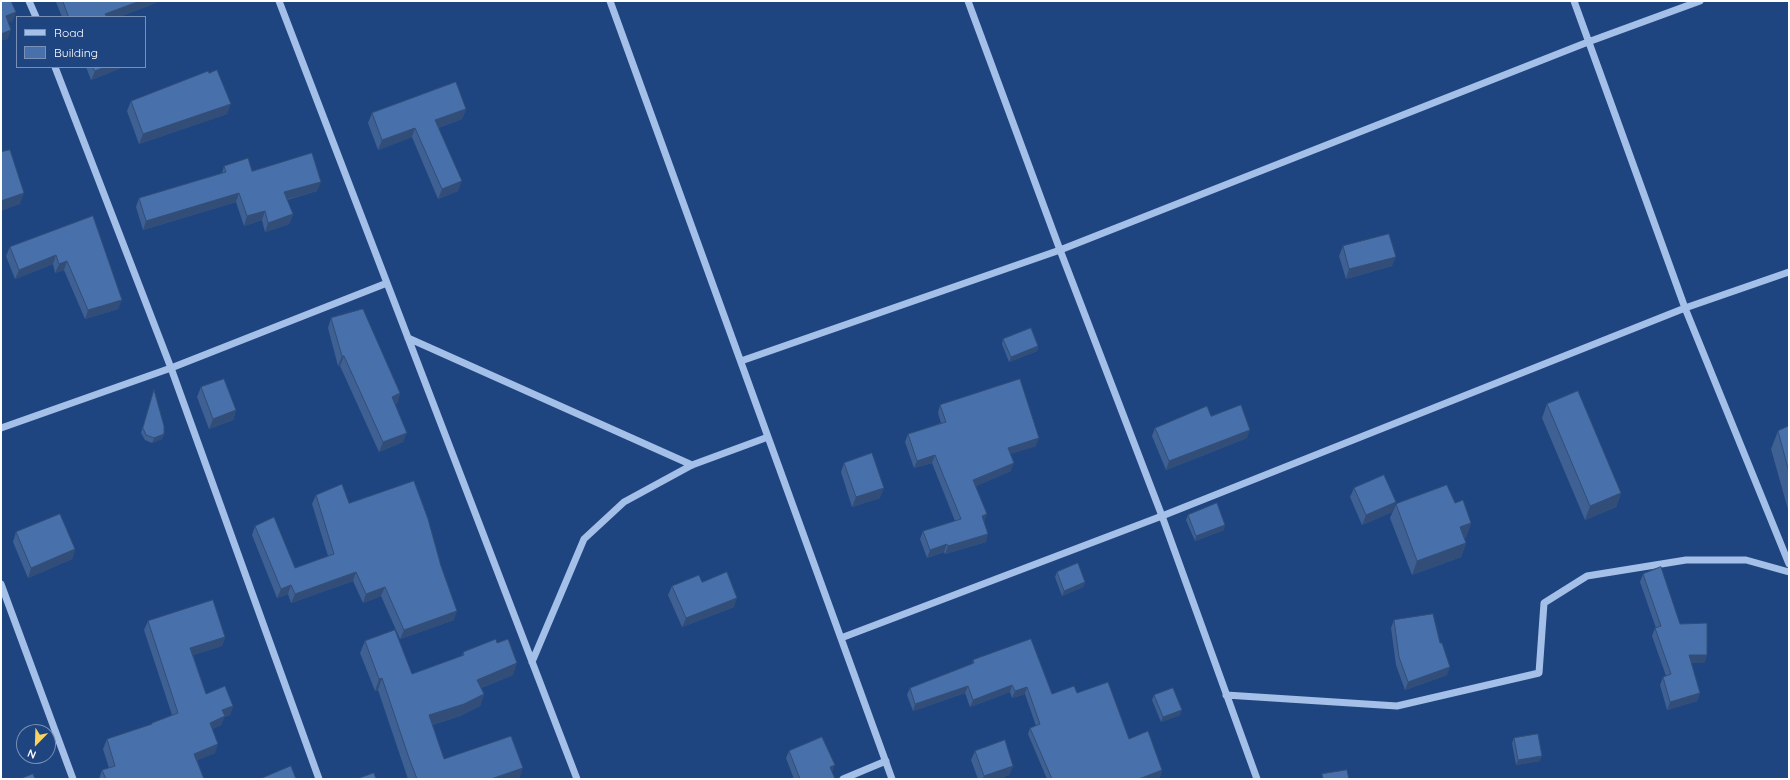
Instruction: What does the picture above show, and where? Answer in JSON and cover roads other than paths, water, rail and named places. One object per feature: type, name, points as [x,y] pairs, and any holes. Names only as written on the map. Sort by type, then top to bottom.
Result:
[{"type":"street","points":[[29,1],[36,16]]},
{"type":"street","points":[[279,1],[577,779]]},
{"type":"street","points":[[610,1],[892,779]]},
{"type":"street","points":[[968,1],[1060,250],[1162,516],[1257,779]]},
{"type":"street","points":[[1574,1],[1685,308],[1789,564]]},
{"type":"street","points":[[741,362],[1060,250],[1588,42],[1700,1]]},
{"type":"street","points":[[55,68],[171,368],[319,779]]},
{"type":"street","points":[[841,638],[1162,516],[1685,308],[1789,272]]},
{"type":"street","points":[[1,428],[171,368],[387,282]]},
{"type":"street","points":[[408,338],[692,465]]},
{"type":"street","points":[[532,662],[584,539],[624,502],[692,465],[768,437]]},
{"type":"street","points":[[1226,695],[1397,706],[1539,673],[1544,603],[1587,576],[1686,560],[1746,560],[1789,572]]},
{"type":"street","points":[[1,584],[73,779]]},
{"type":"street","points":[[843,779],[886,761]]}]
